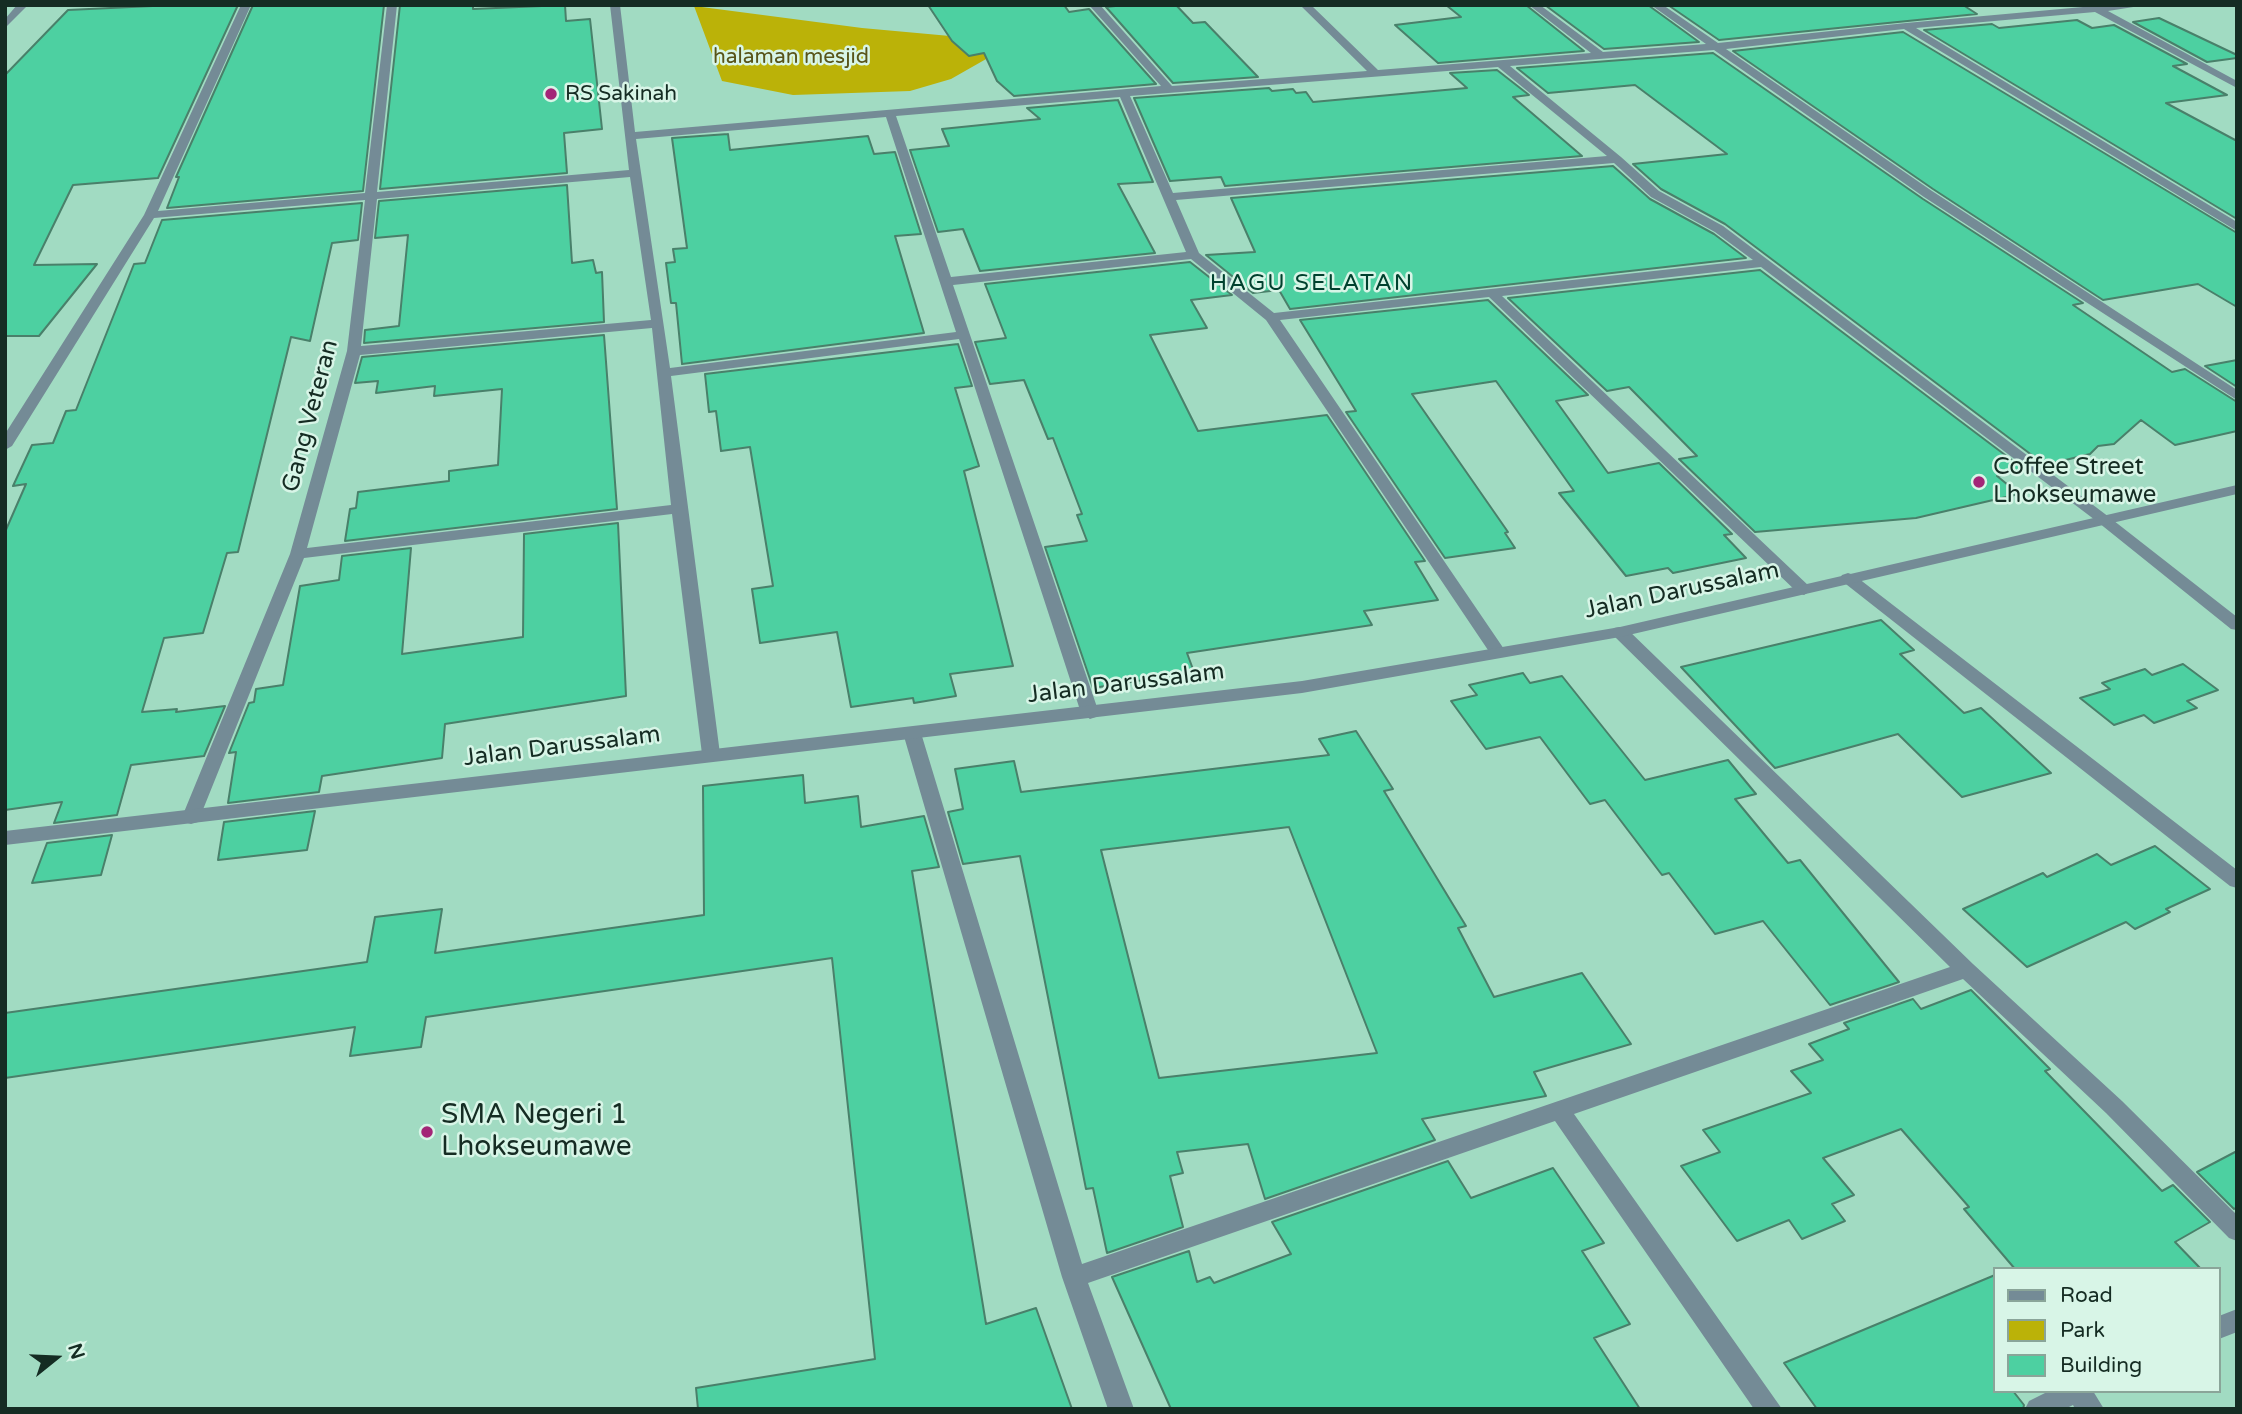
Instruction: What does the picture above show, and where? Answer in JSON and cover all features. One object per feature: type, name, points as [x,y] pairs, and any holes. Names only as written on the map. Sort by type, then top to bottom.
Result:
[{"type":"street","points":[[5,24],[23,5]]},
{"type":"street","points":[[5,446],[150,215],[246,5]]},
{"type":"street","name":"Gang Veteran","points":[[191,817],[298,554],[354,351],[392,5]]},
{"type":"street","points":[[615,5],[711,754]]},
{"type":"street","points":[[1094,5],[1169,89]]},
{"type":"street","points":[[1305,5],[1375,73]]},
{"type":"street","points":[[1534,5],[1601,56]]},
{"type":"street","points":[[1656,5],[1928,194],[2237,396]]},
{"type":"street","points":[[631,136],[1169,89],[1713,47],[2141,5]]},
{"type":"street","points":[[2097,9],[2237,85]]},
{"type":"street","points":[[1906,26],[2237,227]]},
{"type":"street","points":[[1501,64],[1617,159],[1655,194],[1719,229],[2104,520],[2237,625]]},
{"type":"street","points":[[1124,94],[1194,255],[1271,317],[1498,652]]},
{"type":"street","points":[[890,114],[1090,713]]},
{"type":"street","points":[[1170,197],[1617,159]]},
{"type":"street","points":[[150,215],[636,173]]},
{"type":"street","points":[[944,282],[1194,255]]},
{"type":"street","points":[[1271,317],[1764,263]]},
{"type":"street","points":[[1493,294],[1804,590]]},
{"type":"street","points":[[354,351],[658,324]]},
{"type":"street","points":[[664,373],[962,335]]},
{"type":"street","name":"Jalan Darussalam","points":[[5,838],[1302,687],[1620,632],[2237,489]]},
{"type":"street","points":[[298,554],[678,509]]},
{"type":"street","points":[[1848,578],[2237,881]]},
{"type":"street","points":[[1620,632],[1966,970],[2114,1107],[2237,1231]]},
{"type":"street","points":[[912,733],[1074,1277],[1121,1409]]},
{"type":"street","points":[[1074,1277],[1966,970]]},
{"type":"street","points":[[1560,1111],[1769,1409]]},
{"type":"street","points":[[2221,1327],[2237,1320]]},
{"type":"street","points":[[2038,1409],[2073,1393]]},
{"type":"street","points":[[2079,1393],[2091,1409]]},
{"type":"green space","name":"halaman mesjid","points":[[694,6],[862,28],[1016,42],[951,79],[910,91],[793,95],[722,81]]},
{"type":"building","points":[[238,5],[158,178],[73,185],[34,265],[97,264],[39,336],[5,336],[5,75],[68,10]]},
{"type":"building","points":[[253,5],[384,5],[363,191],[167,208],[179,177],[176,177]]},
{"type":"building","points":[[400,5],[473,5],[473,9],[565,5],[566,21],[590,19],[602,129],[564,133],[567,173],[380,189]]},
{"type":"building","points":[[928,5],[1064,5],[1069,12],[1089,9],[1156,84],[1014,96],[997,81],[984,53],[969,56],[952,41]]},
{"type":"building","points":[[1176,5],[1193,23],[1205,22],[1258,77],[1173,83],[1106,7]]},
{"type":"building","points":[[1446,5],[1526,5],[1584,51],[1438,63],[1395,25],[1461,17]]},
{"type":"building","points":[[1545,5],[1648,5],[1699,42],[1604,49]]},
{"type":"building","points":[[1668,5],[1963,5],[1977,14],[1719,40]]},
{"type":"building","points":[[2159,18],[2237,55],[2237,58],[2207,62],[2133,22]]},
{"type":"building","points":[[2077,20],[2092,28],[2114,25],[2187,64],[2173,66],[2227,95],[2166,103],[2237,141],[2237,219],[1924,30],[1992,24],[1999,28]]},
{"type":"building","points":[[1903,32],[2237,233],[2237,307],[2198,284],[2103,300],[1933,189],[1733,51]]},
{"type":"building","points":[[1713,53],[1923,199],[2083,303],[2073,305],[2172,372],[2185,369],[2237,402],[2237,431],[2175,445],[2141,420],[2114,444],[2098,446],[2090,454],[2045,465],[1725,224],[1661,189],[1633,164],[1727,154],[1635,85],[1548,93],[1517,68]]},
{"type":"building","points":[[1497,70],[1529,95],[1513,97],[1582,156],[1225,186],[1221,177],[1170,181],[1134,98],[1269,88],[1272,91],[1293,89],[1296,93],[1306,92],[1313,102],[1467,88],[1450,73]]},
{"type":"building","points":[[1118,100],[1153,182],[1118,184],[1155,253],[980,271],[963,229],[938,232],[910,150],[949,146],[942,129],[1040,119],[1027,108]]},
{"type":"building","points":[[728,134],[730,150],[868,136],[874,154],[895,152],[921,234],[895,236],[924,333],[682,364],[676,303],[671,303],[666,263],[675,262],[673,249],[687,248],[672,138]]},
{"type":"building","points":[[1613,166],[1650,199],[1714,234],[1746,258],[1290,309],[1279,290],[1253,293],[1206,255],[1255,252],[1231,198]]},
{"type":"building","points":[[567,185],[572,263],[593,260],[596,273],[602,272],[604,322],[364,343],[365,330],[399,326],[408,235],[375,238],[379,201]]},
{"type":"building","points":[[362,203],[358,240],[332,243],[310,341],[291,337],[238,552],[227,553],[203,633],[164,638],[142,712],[177,709],[176,712],[225,706],[204,756],[131,765],[117,815],[54,823],[62,802],[5,810],[5,532],[26,484],[13,486],[32,445],[53,443],[66,411],[76,410],[134,264],[145,263],[162,220]]},
{"type":"building","points":[[1190,262],[1232,295],[1191,300],[1207,328],[1150,335],[1198,431],[1327,415],[1425,561],[1415,562],[1438,600],[1364,611],[1372,625],[1187,653],[1194,672],[1093,688],[1045,547],[1087,541],[1077,515],[1082,514],[1053,438],[1048,439],[1024,380],[990,384],[975,342],[1006,338],[985,284]]},
{"type":"building","points":[[1760,270],[2025,470],[1997,476],[2019,494],[1916,518],[1755,532],[1679,459],[1697,456],[1629,387],[1607,391],[1508,298]]},
{"type":"building","points":[[1488,300],[1588,395],[1556,401],[1608,473],[1659,463],[1732,534],[1724,535],[1746,558],[1673,573],[1668,568],[1626,576],[1559,493],[1574,491],[1496,381],[1412,394],[1508,532],[1505,533],[1515,548],[1445,558],[1346,412],[1356,411],[1300,320]]},
{"type":"building","points":[[604,335],[617,509],[345,541],[350,509],[356,508],[358,492],[449,481],[449,471],[498,465],[502,389],[434,396],[435,386],[376,393],[378,381],[355,383],[362,357]]},
{"type":"building","points":[[958,344],[972,386],[955,388],[979,466],[964,471],[1013,666],[950,674],[956,696],[914,703],[913,698],[851,707],[837,632],[760,643],[752,589],[773,586],[750,447],[721,451],[716,411],[709,412],[705,374]]},
{"type":"building","points":[[2237,360],[2237,387],[2205,366]]},
{"type":"building","points":[[618,523],[626,696],[445,724],[442,758],[322,776],[319,792],[228,803],[236,752],[229,753],[249,703],[254,702],[256,689],[283,685],[300,586],[339,580],[342,556],[411,548],[402,654],[523,637],[524,534]]},
{"type":"building","points":[[1881,620],[1914,650],[1900,654],[1964,713],[1981,708],[2051,773],[1962,797],[1898,734],[1775,768],[1681,667]]},
{"type":"building","points":[[2183,664],[2218,690],[2187,701],[2197,708],[2154,723],[2144,715],[2114,725],[2080,698],[2110,689],[2102,683],[2145,669],[2152,675]]},
{"type":"building","points":[[1523,673],[1530,683],[1562,676],[1645,780],[1728,760],[1756,794],[1735,799],[1788,863],[1800,860],[1899,982],[1830,1005],[1763,921],[1715,934],[1669,873],[1662,875],[1605,800],[1590,804],[1540,737],[1486,749],[1451,701],[1477,695],[1469,685]]},
{"type":"building","points":[[1356,731],[1393,789],[1384,791],[1466,926],[1458,928],[1494,997],[1582,973],[1631,1044],[1534,1072],[1546,1096],[1422,1119],[1435,1140],[1265,1199],[1248,1144],[1177,1152],[1183,1173],[1170,1176],[1183,1227],[1107,1253],[1093,1188],[1086,1189],[1020,856],[963,864],[948,812],[963,809],[955,769],[1014,761],[1021,792],[1329,755],[1319,739]],"holes":[[[1289,827],[1377,1053],[1159,1078],[1101,850]]]},
{"type":"building","points":[[803,775],[805,803],[858,796],[861,827],[924,816],[939,867],[912,871],[986,1324],[1036,1308],[1072,1409],[698,1409],[696,1388],[875,1359],[832,958],[426,1017],[421,1047],[350,1056],[355,1027],[5,1078],[5,1013],[367,962],[375,917],[442,909],[435,953],[704,915],[703,786]]},
{"type":"building","points":[[315,811],[307,850],[218,860],[224,822]]},
{"type":"building","points":[[112,835],[101,875],[32,883],[47,843]]},
{"type":"building","points":[[2155,846],[2210,889],[2166,909],[2170,912],[2135,929],[2126,922],[2027,967],[1963,909],[2043,873],[2047,877],[2097,854],[2111,865]]},
{"type":"building","points":[[1971,990],[2050,1069],[2045,1071],[2162,1191],[2173,1185],[2210,1222],[2175,1242],[2199,1267],[2013,1267],[1964,1209],[1969,1207],[1901,1129],[1823,1158],[1854,1195],[1832,1204],[1845,1221],[1802,1239],[1789,1220],[1737,1241],[1681,1166],[1720,1152],[1703,1130],[1811,1093],[1791,1071],[1823,1060],[1809,1044],[1849,1029],[1844,1023],[1913,999],[1921,1009]]},
{"type":"building","points":[[2237,1151],[2237,1207],[2234,1209],[2197,1172]]},
{"type":"building","points":[[1448,1161],[1471,1198],[1553,1168],[1604,1243],[1582,1251],[1630,1324],[1594,1338],[1640,1409],[1171,1409],[1112,1277],[1189,1251],[1197,1282],[1210,1277],[1214,1283],[1291,1254],[1272,1222]]},
{"type":"building","points":[[1994,1275],[1994,1393],[2015,1393],[2024,1405],[2023,1409],[1817,1409],[1784,1363]]},
{"type":"place","name":"RS Sakinah","points":[[551,94]]},
{"type":"place","name":"Coffee Street Lhokseumawe","points":[[1979,482]]},
{"type":"place","name":"SMA Negeri 1 Lhokseumawe","points":[[427,1132]]},
{"type":"district","name":"HAGU SELATAN","points":[[1312,284]]}]
